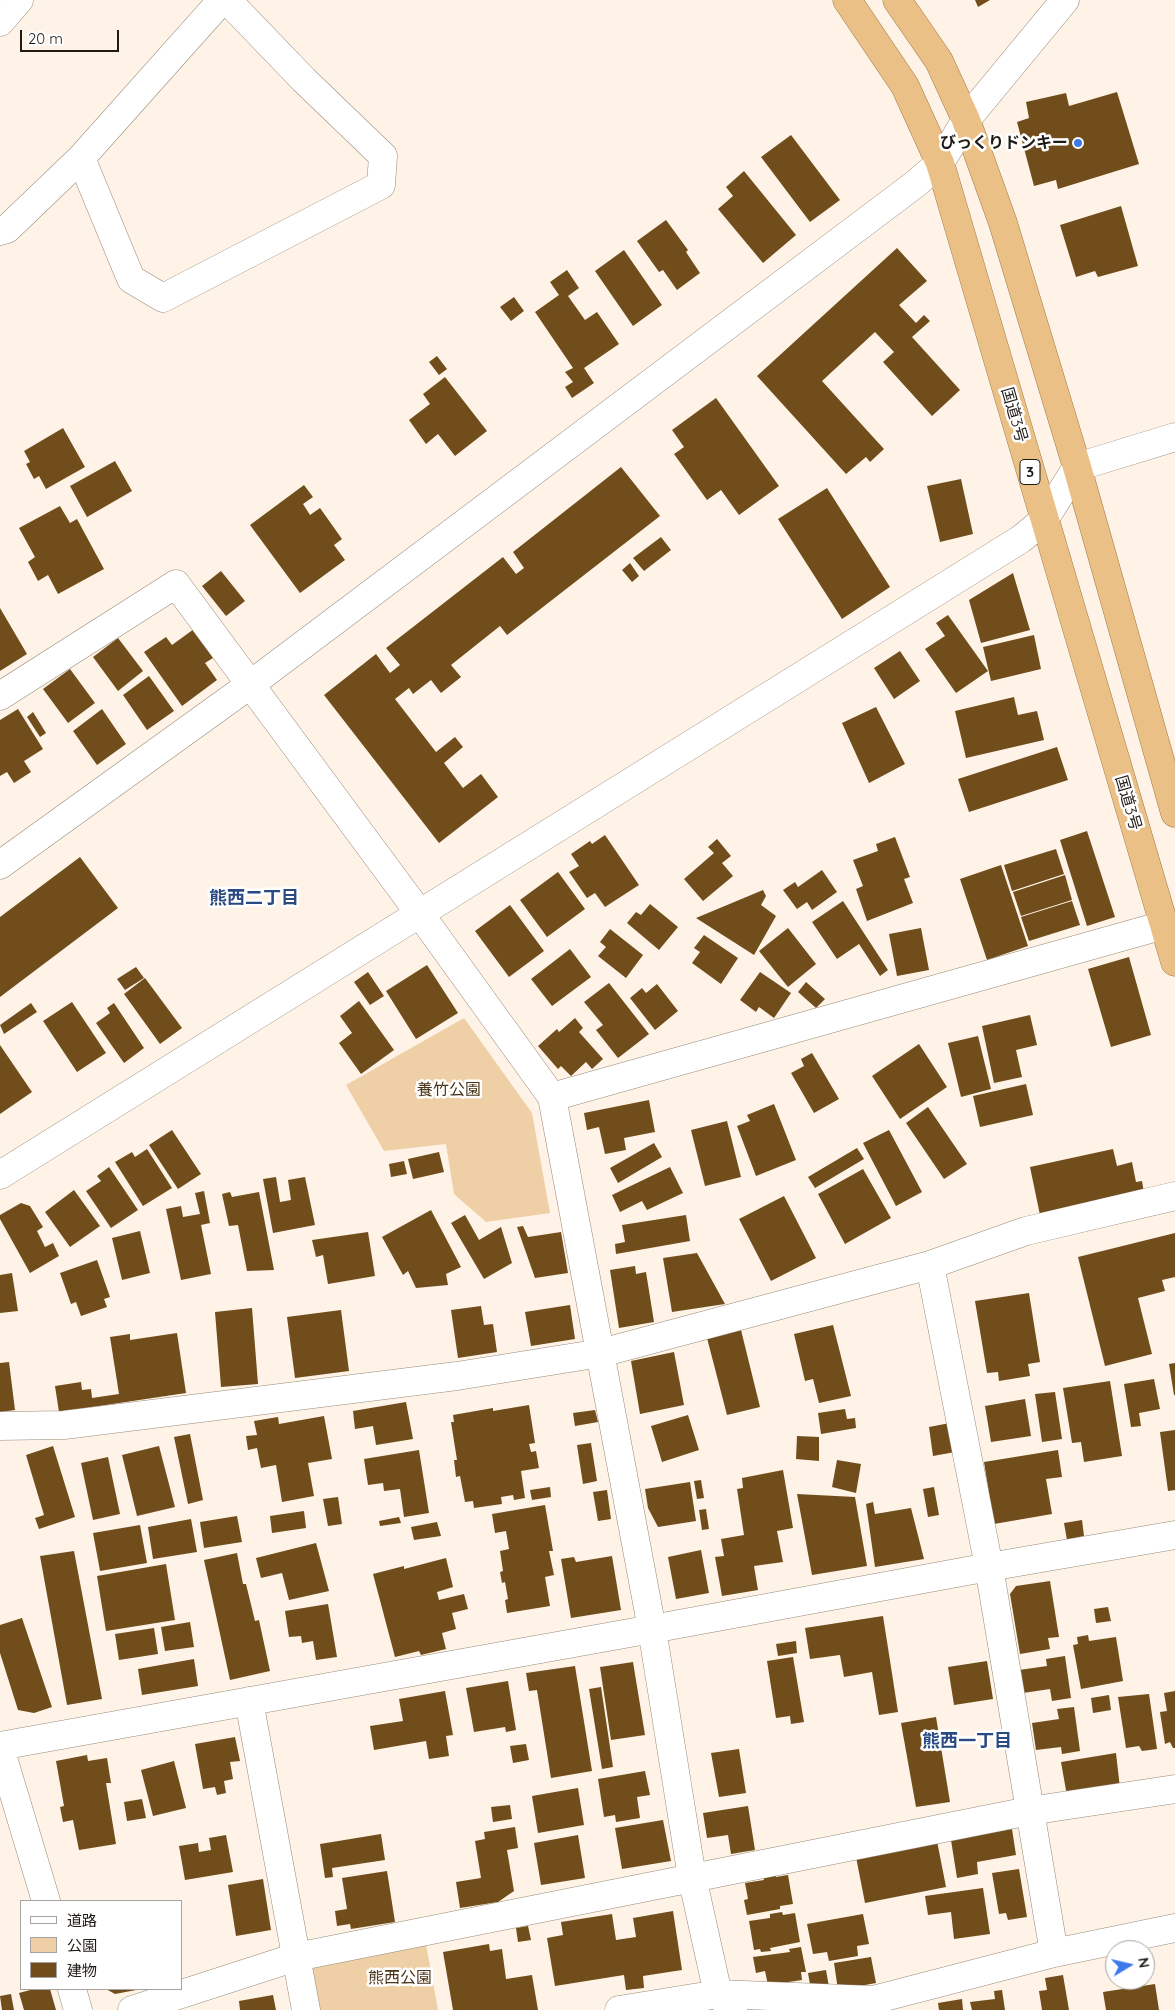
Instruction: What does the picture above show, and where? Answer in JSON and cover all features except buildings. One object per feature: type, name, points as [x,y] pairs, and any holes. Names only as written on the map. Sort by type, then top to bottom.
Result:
[{"type":"highway","name":"国道3号","points":[[847,0],[905,86],[940,164],[1175,962]]},
{"type":"highway","points":[[897,0],[940,61],[966,120],[1003,223],[1077,467],[1175,813]]},
{"type":"street","points":[[0,22],[19,0]]},
{"type":"street","points":[[0,231],[8,229],[81,158],[222,0]]},
{"type":"street","points":[[81,158],[131,279],[163,298],[381,184],[383,156],[304,80],[227,0]]},
{"type":"street","points":[[0,865],[251,684],[940,164],[966,120],[1065,0]]},
{"type":"street","points":[[0,1175],[1021,539],[1044,520],[1077,467],[1175,437]]},
{"type":"street","points":[[0,696],[176,584],[420,914],[552,1098],[652,1630],[692,1877],[725,2002]]},
{"type":"street","points":[[552,1098],[1164,925]]},
{"type":"street","points":[[0,1426],[64,1425],[457,1376],[601,1353],[930,1265],[1026,1231],[1175,1196]]},
{"type":"street","points":[[930,1265],[989,1567],[1054,1953]]},
{"type":"street","points":[[46,1900],[0,1747],[652,1630],[989,1567],[1175,1535]]},
{"type":"street","points":[[249,1701],[306,2010]]},
{"type":"street","points":[[132,2010],[296,1957],[692,1877],[1029,1812],[1175,1789]]},
{"type":"street","points":[[619,2010],[725,2002],[873,2000],[1054,1953],[1175,1928]]},
{"type":"street","points":[[72,1990],[78,2010]]},
{"type":"green space","name":"養竹公園","points":[[464,1018],[532,1113],[550,1213],[486,1222],[454,1194],[446,1144],[384,1151],[346,1085]]},
{"type":"green space","name":"熊西公園","points":[[425,1939],[438,2010],[320,2010],[311,1964]]},
{"type":"place","name":"びっくりドンキー","points":[[1078,143]]},
{"type":"district","name":"熊西二丁目","points":[[254,899]]},
{"type":"district","name":"熊西一丁目","points":[[967,1742]]}]
